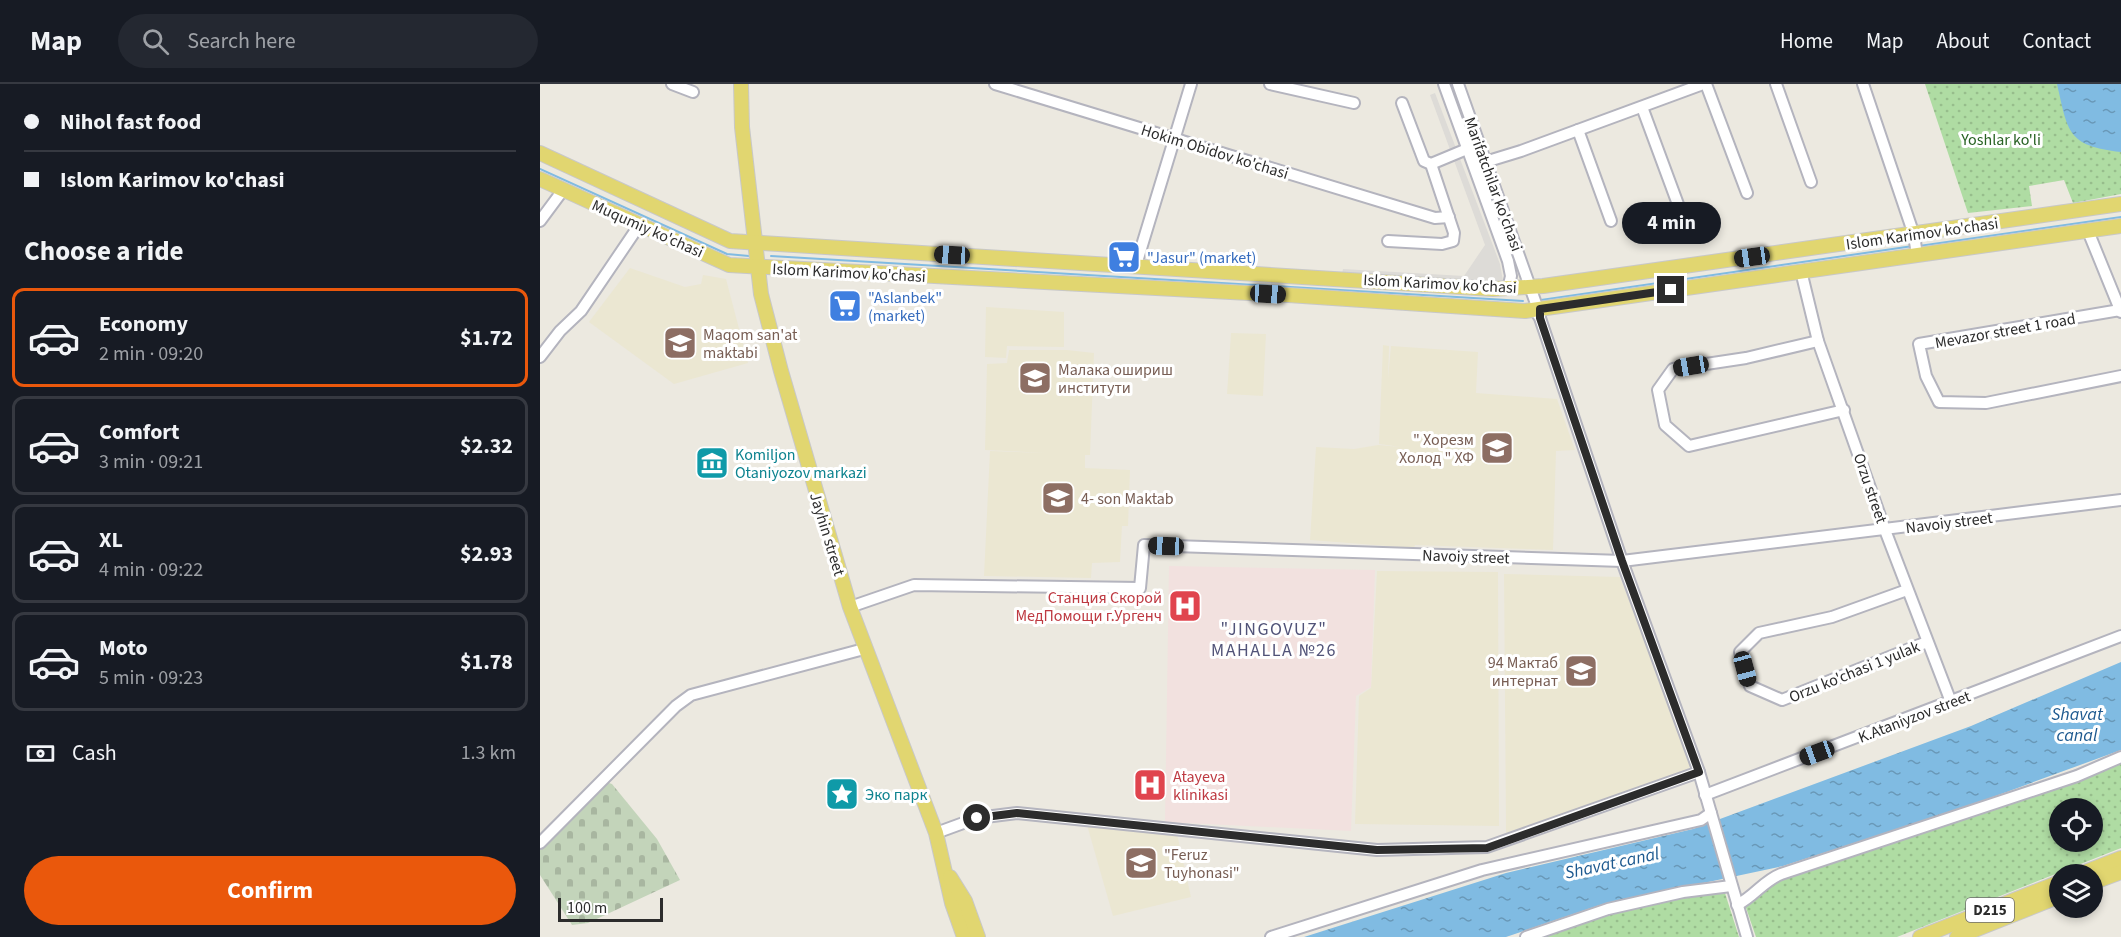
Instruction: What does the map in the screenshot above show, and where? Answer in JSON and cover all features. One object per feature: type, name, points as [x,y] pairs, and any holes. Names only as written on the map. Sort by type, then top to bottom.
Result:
[{"type":"main road","name":"Jayhin street","points":[[741,84],[742,127],[761,294],[781,371],[850,607],[864,649],[936,833],[952,903],[964,937]]},
{"type":"main road","name":"Muqumiy ko'chasi","points":[[540,153],[730,241],[755,243]]},
{"type":"main road","name":"Muqumiy ko'chasi","points":[[540,179],[729,265],[758,268]]},
{"type":"main road","name":"Islom Karimov ko'chasi","points":[[755,243],[1508,288],[1531,287],[1914,235],[2121,204]]},
{"type":"main road","name":"Islom Karimov ko'chasi","points":[[758,268],[1213,291],[1538,312],[1802,271],[2121,226]]},
{"type":"main road","points":[[2103,869],[2121,858]]},
{"type":"main road","name":"Jayhin street","points":[[945,867],[965,901],[978,937]]},
{"type":"main road","points":[[2103,875],[2121,872]]},
{"type":"main road","name":"D215","points":[[1920,937],[2049,886]]},
{"type":"main road","name":"D215","points":[[1957,937],[2049,900]]},
{"type":"street","points":[[672,84],[693,92]]},
{"type":"street","name":"Hokim Obidov ko'chasi","points":[[994,84],[1436,218],[1449,217]]},
{"type":"street","points":[[1136,265],[1191,84]]},
{"type":"street","points":[[1270,84],[1354,103]]},
{"type":"street","name":"Marifatchilar ko'chasi","points":[[1444,84],[1508,261],[1511,276],[1508,288]]},
{"type":"street","name":"Marifatchilar ko'chasi","points":[[1458,84],[1531,287],[1622,561],[1699,772],[1747,937]]},
{"type":"street","points":[[1485,162],[1704,84],[1747,193]]},
{"type":"street","points":[[1776,84],[1811,182]]},
{"type":"street","points":[[1863,84],[1914,235],[1917,255]]},
{"type":"street","points":[[1402,103],[1424,161],[1431,164],[1467,149]]},
{"type":"street","points":[[1642,107],[1679,207]]},
{"type":"street","points":[[1578,130],[1611,221]]},
{"type":"street","points":[[1388,241],[1442,244],[1453,241],[1454,233],[1431,164]]},
{"type":"street","points":[[540,221],[563,190]]},
{"type":"street","points":[[540,357],[560,331],[581,311],[640,224]]},
{"type":"street","points":[[2088,231],[2121,311]]},
{"type":"street","points":[[1213,291],[1214,270]]},
{"type":"street","name":"Orzu street","points":[[1802,271],[1818,340],[1885,530],[1950,702]]},
{"type":"street","name":"Mevazor street 1 road","points":[[2121,311],[1919,344],[1926,376],[1939,402],[1986,404],[2121,376]]},
{"type":"street","points":[[1818,340],[1746,358],[1672,369],[1658,390],[1665,425],[1689,446],[1844,410]]},
{"type":"street","name":"Navoiy street","points":[[850,607],[914,585],[1140,588],[1144,545],[1622,561],[2121,500]]},
{"type":"street","name":"Orzu ko'chasi 1 yulak","points":[[1907,590],[1832,617],[1759,633],[1740,652],[1750,686],[1782,700],[1927,642]]},
{"type":"street","name":"K.Ataniyzov street","points":[[1705,795],[2121,636]]},
{"type":"street","points":[[540,843],[676,706],[691,695],[864,649]]},
{"type":"street","points":[[1737,905],[1756,893],[1768,879],[2077,776],[2121,757]]},
{"type":"street","points":[[936,833],[977,818],[1017,813],[1377,850],[1487,848],[1699,772]]},
{"type":"street","points":[[1272,937],[1482,870],[1701,820],[1711,813]]},
{"type":"street","points":[[1526,937],[1608,909],[1683,892],[1731,886]]},
{"type":"shaded area","points":[[1435,93],[1500,264],[1503,281],[1499,285],[1342,274],[1343,269],[1464,276],[1485,245],[1430,95]]},
{"type":"shaded area","name":"Maqom san'at maktabi","points":[[630,268],[685,287],[701,284],[703,275],[726,279],[748,363],[674,384],[589,322]]},
{"type":"shaded area","points":[[986,307],[1064,312],[1064,347],[1007,346],[1006,358],[985,357]]},
{"type":"shaded area","points":[[1231,333],[1266,334],[1263,396],[1227,394]]},
{"type":"shaded area","name":"\" Хорезм Холод \" ХФ","points":[[1383,345],[1389,346],[1388,379],[1391,346],[1478,352],[1476,393],[1557,399],[1575,450],[1556,451],[1553,550],[1415,545],[1414,548],[1310,540],[1316,447],[1354,449],[1378,445],[1401,447],[1379,444]]},
{"type":"shaded area","name":"4- son Maktab","points":[[1009,350],[1067,350],[1094,353],[1090,455],[1085,455],[1085,468],[1130,470],[1128,526],[1122,526],[1120,562],[1092,563],[1091,578],[984,576],[990,451],[1047,453],[985,450],[987,364],[1007,363]]},
{"type":"shaded area","points":[[1169,566],[1375,570],[1371,687],[1356,696],[1351,831],[1165,822]]},
{"type":"shaded area","points":[[1377,571],[1498,572],[1499,826],[1355,824],[1359,696],[1371,688]]},
{"type":"shaded area","name":"94 Мактаб интернат","points":[[1504,574],[1620,577],[1693,764],[1686,771],[1506,833]]},
{"type":"shaded area","name":"\"Feruz Tuyhonasi\"","points":[[1085,818],[1176,829],[1191,897],[1113,916]]},
{"type":"green space","name":"Yoshlar ko'li","points":[[1925,84],[2121,84],[2121,194],[2073,203],[2064,180],[2029,186],[2032,206],[1968,213]]},
{"type":"green space","points":[[2121,761],[2121,848],[2081,864],[2049,864],[2049,877],[1897,937],[1756,937],[1742,896],[1807,870]]},
{"type":"green space","points":[[606,782],[612,784],[657,839],[680,880],[588,923],[572,925],[540,875],[540,849]]},
{"type":"green space","points":[[1724,890],[1739,937],[1541,937],[1631,909]]},
{"type":"water","points":[[2057,84],[2121,84],[2121,152],[2090,146],[2073,134],[2064,114]]},
{"type":"water","name":"Shavat canal","points":[[2121,662],[2121,750],[1960,809],[1783,866],[1600,905],[1506,937],[1304,937],[1506,873],[1693,829],[1971,726]]},
{"type":"waterway","points":[[540,169],[727,254],[749,256]]},
{"type":"waterway","points":[[1919,246],[2121,217]]},
{"type":"waterway","points":[[1541,300],[1913,246]]},
{"type":"waterway","points":[[771,256],[1523,301]]},
{"type":"place","name":"\"Jasur\" (market)","points":[[1124,257]]},
{"type":"place","name":"\"Aslanbek\" (market)","points":[[845,306]]},
{"type":"place","name":"Maqom san'at maktabi","points":[[680,343]]},
{"type":"place","name":"Малака ошириш институти","points":[[1035,378]]},
{"type":"place","name":"\" Хорезм Холод \" ХФ","points":[[1497,448]]},
{"type":"place","name":"Komiljon Otaniyozov markazi","points":[[712,463]]},
{"type":"place","name":"4- son Maktab","points":[[1058,498]]},
{"type":"place","name":"Станция Скорой МедПомощи г.Ургенч","points":[[1185,606]]},
{"type":"place","name":"94 Мактаб интернат","points":[[1581,671]]},
{"type":"place","name":"Atayeva klinikasi","points":[[1150,785]]},
{"type":"place","name":"Эко парк","points":[[842,794]]},
{"type":"place","name":"\"Feruz Tuyhonasi\"","points":[[1141,863]]},
{"type":"district","name":"\"JINGOVUZ\" MAHALLA №26","points":[[1274,639]]},
{"type":"route","points":[[977,818],[1017,813],[1377,850],[1487,848],[1699,772],[1622,561],[1540,318],[1540,309],[1671,290]]}]
